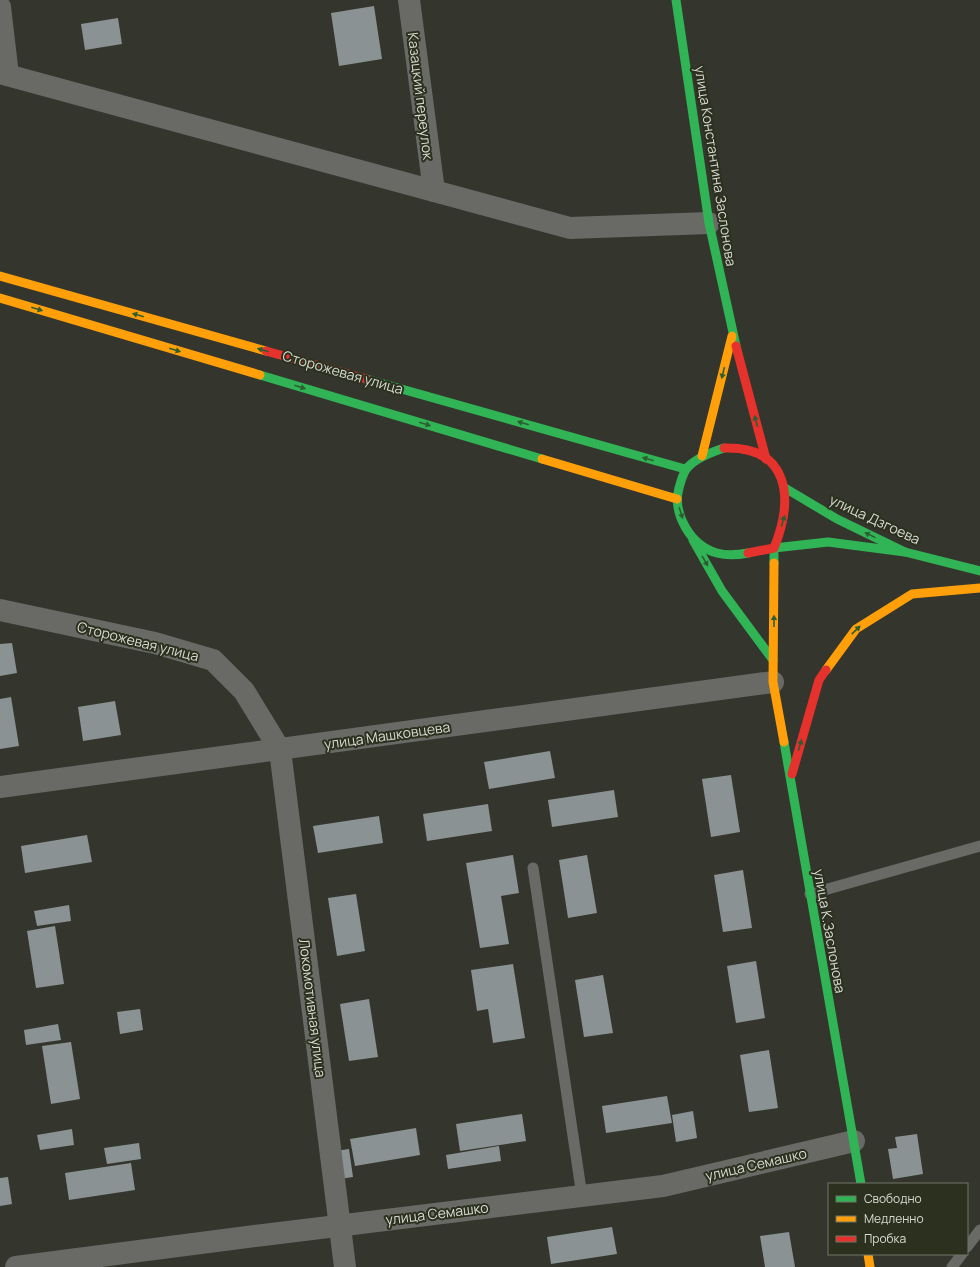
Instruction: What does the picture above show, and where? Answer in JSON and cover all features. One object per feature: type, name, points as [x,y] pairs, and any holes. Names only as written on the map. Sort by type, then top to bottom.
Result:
[{"type":"main road","name":"улица Константина Заслонова","points":[[676,0],[709,223],[732,335],[766,459]]},
{"type":"main road","name":"Сторожевая улица","points":[[0,276],[685,469]]},
{"type":"main road","name":"Сторожевая улица","points":[[0,298],[677,499]]},
{"type":"main road","points":[[702,456],[732,335]]},
{"type":"main road","points":[[773,660],[722,591],[685,528],[677,499],[685,469],[702,456],[724,448],[743,448],[766,459],[779,473],[785,488],[787,506],[774,548]]},
{"type":"main road","name":"улица Дзгоева","points":[[785,488],[837,519],[905,552],[980,571]]},
{"type":"main road","points":[[685,528],[697,542],[716,553],[734,556],[774,548],[828,542],[905,552]]},
{"type":"main road","name":"улица К.Заслонова","points":[[774,548],[774,682],[790,783],[854,1141],[860,1183]]},
{"type":"main road","points":[[790,783],[819,680],[856,629],[912,594],[980,588]]},
{"type":"main road","points":[[868,1255],[870,1267]]},
{"type":"street","name":"Казацкий переулок","points":[[409,0],[434,192]]},
{"type":"street","points":[[0,8],[4,74],[570,228],[709,223]]},
{"type":"street","name":"Сторожевая улица","points":[[0,610],[155,643],[213,660],[244,691],[280,750]]},
{"type":"street","name":"улица Машковцева","points":[[0,787],[774,682]]},
{"type":"street","name":"Локомотивная улица","points":[[280,750],[346,1267]]},
{"type":"street","name":"улица Семашко","points":[[16,1267],[128,1260],[341,1225],[663,1186],[854,1141]]},
{"type":"lane","points":[[810,894],[980,846]]},
{"type":"lane","points":[[534,868],[582,1196]]},
{"type":"lane","points":[[968,1246],[980,1230]]},
{"type":"lane","points":[[952,1267],[961,1255]]},
{"type":"building","points":[[374,6],[382,59],[339,66],[331,13]]},
{"type":"building","points":[[118,18],[122,44],[85,50],[81,24]]},
{"type":"building","points":[[12,643],[17,673],[0,676],[0,644]]},
{"type":"building","points":[[11,697],[19,746],[0,749],[0,699]]},
{"type":"building","points":[[115,701],[121,735],[83,741],[78,707]]},
{"type":"building","points":[[550,751],[555,778],[489,789],[484,762]]},
{"type":"building","points":[[731,775],[740,832],[711,837],[702,779]]},
{"type":"building","points":[[614,790],[618,817],[552,827],[548,800]]},
{"type":"building","points":[[488,804],[492,831],[427,841],[423,814]]},
{"type":"building","points":[[379,816],[383,843],[318,853],[313,826]]},
{"type":"building","points":[[87,835],[92,862],[25,873],[21,846]]},
{"type":"building","points":[[513,855],[519,893],[501,896],[509,944],[480,948],[466,863]]},
{"type":"building","points":[[587,855],[597,913],[568,918],[559,860]]},
{"type":"building","points":[[743,870],[752,928],[723,932],[714,875]]},
{"type":"building","points":[[356,894],[365,951],[337,956],[328,898]]},
{"type":"building","points":[[69,905],[71,921],[37,926],[34,911]]},
{"type":"building","points":[[55,926],[64,984],[36,988],[27,931]]},
{"type":"building","points":[[756,961],[765,1018],[736,1023],[727,966]]},
{"type":"building","points":[[513,964],[525,1038],[493,1043],[488,1009],[477,1011],[471,970]]},
{"type":"building","points":[[603,975],[613,1033],[584,1037],[575,980]]},
{"type":"building","points":[[369,999],[378,1057],[349,1061],[340,1004]]},
{"type":"building","points":[[140,1009],[143,1030],[120,1034],[117,1012]]},
{"type":"building","points":[[58,1024],[61,1040],[26,1045],[24,1030]]},
{"type":"building","points":[[71,1042],[80,1099],[51,1104],[42,1046]]},
{"type":"building","points":[[769,1050],[778,1108],[749,1112],[740,1055]]},
{"type":"building","points":[[667,1096],[672,1123],[606,1133],[602,1106]]},
{"type":"building","points":[[693,1111],[697,1138],[676,1142],[672,1115]]},
{"type":"building","points":[[522,1114],[526,1141],[460,1151],[456,1124]]},
{"type":"building","points":[[416,1128],[420,1155],[355,1166],[350,1139]]},
{"type":"building","points":[[72,1129],[74,1145],[40,1150],[37,1135]]},
{"type":"building","points":[[917,1134],[923,1174],[893,1179],[888,1149],[897,1148],[895,1137]]},
{"type":"building","points":[[139,1143],[141,1159],[107,1164],[104,1148]]},
{"type":"building","points":[[499,1146],[501,1161],[448,1169],[446,1155]]},
{"type":"building","points":[[349,1149],[353,1177],[340,1179],[335,1151]]},
{"type":"building","points":[[131,1163],[135,1190],[69,1200],[65,1173]]},
{"type":"building","points":[[8,1177],[12,1204],[0,1206],[0,1178]]},
{"type":"building","points":[[612,1227],[617,1254],[551,1264],[547,1237]]},
{"type":"building","points":[[789,1232],[795,1267],[765,1267],[760,1236]]},
{"type":"traffic: fast","points":[[676,0],[709,223],[736,346]]},
{"type":"traffic: fast","points":[[260,375],[542,459]]},
{"type":"traffic: fast","points":[[366,379],[685,469]]},
{"type":"traffic: fast","points":[[724,448],[701,457],[687,468],[682,476],[679,488],[678,508],[686,528],[699,544],[717,553],[725,555],[748,553]]},
{"type":"traffic: fast","points":[[785,488],[837,519],[905,552],[980,571]]},
{"type":"traffic: fast","points":[[693,540],[722,591],[773,660]]},
{"type":"traffic: fast","points":[[774,563],[774,548],[828,542],[905,552]]},
{"type":"traffic: fast","points":[[784,742],[861,1183]]},
{"type":"traffic: slow","points":[[0,276],[266,351]]},
{"type":"traffic: slow","points":[[0,298],[260,375]]},
{"type":"traffic: slow","points":[[702,456],[732,336]]},
{"type":"traffic: slow","points":[[542,459],[677,499]]},
{"type":"traffic: slow","points":[[774,563],[773,682],[784,742]]},
{"type":"traffic: slow","points":[[826,670],[856,629],[912,594],[980,588]]},
{"type":"traffic: slow","points":[[868,1255],[870,1267]]},
{"type":"traffic: jam","points":[[736,346],[766,459]]},
{"type":"traffic: jam","points":[[266,351],[366,379]]},
{"type":"traffic: jam","points":[[724,448],[746,450],[762,456],[774,466],[781,479],[784,494],[784,511],[774,548],[748,553]]},
{"type":"traffic: jam","points":[[792,774],[819,680],[826,670]]}]
